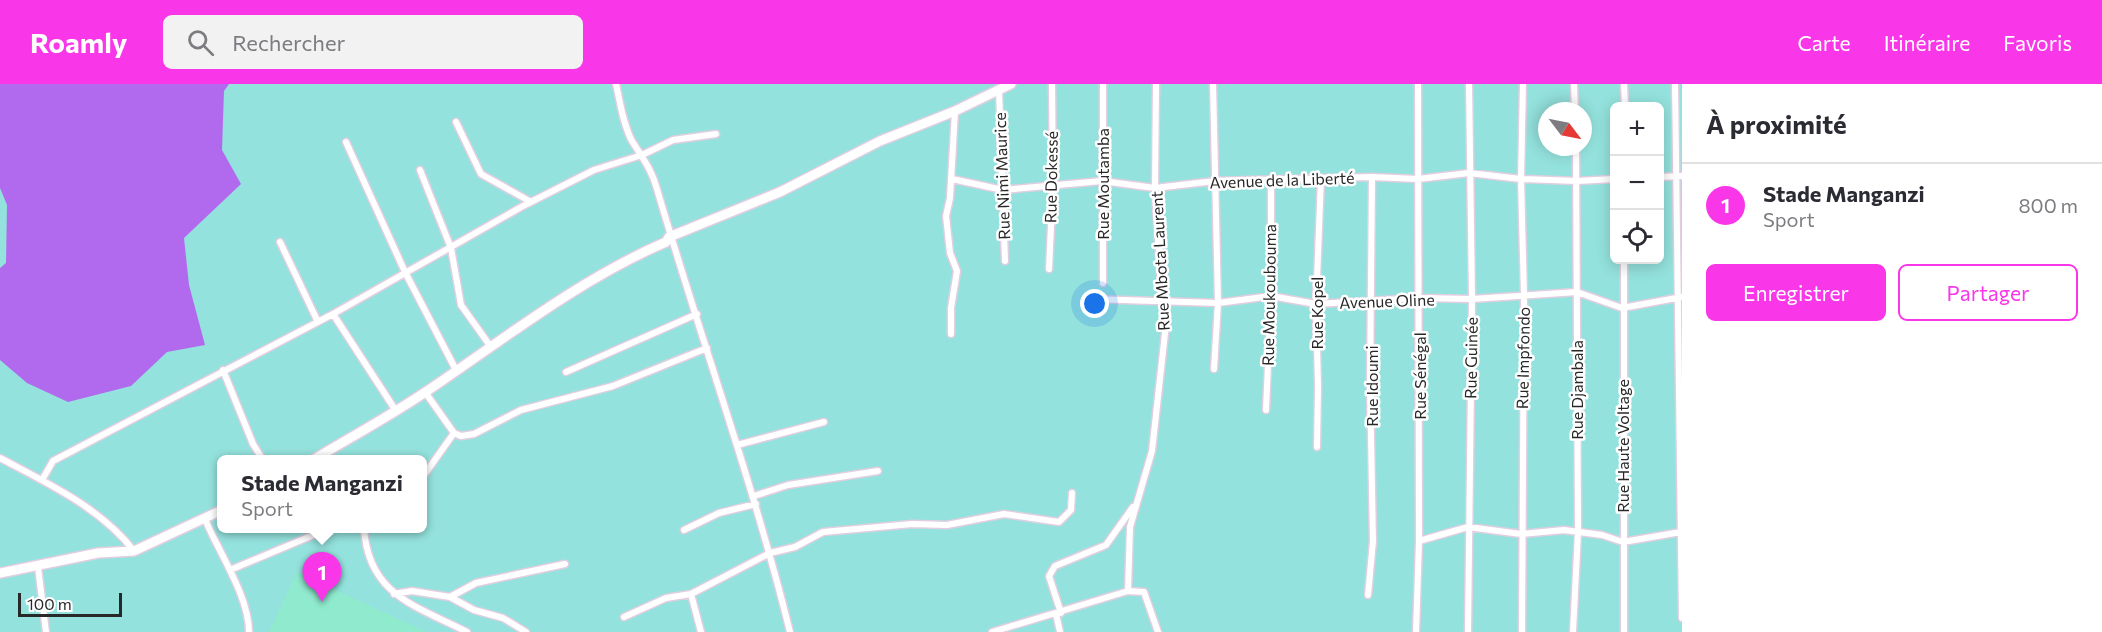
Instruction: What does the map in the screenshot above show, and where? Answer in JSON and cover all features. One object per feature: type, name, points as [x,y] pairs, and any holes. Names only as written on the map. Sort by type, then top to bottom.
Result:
[{"type":"main road","points":[[320,455],[396,411],[569,294],[669,237],[780,192],[880,141],[956,111],[1011,84]]},
{"type":"main road","points":[[0,573],[98,553],[134,551],[217,513]]},
{"type":"street","points":[[616,84],[626,128],[657,187],[669,237],[697,314],[754,496],[790,632]]},
{"type":"street","name":"Rue Dokessé","points":[[1048,269],[1053,184],[1052,84]]},
{"type":"street","name":"Rue Moutamba","points":[[1102,84],[1103,283]]},
{"type":"street","name":"Rue Mbota Laurent","points":[[1128,591],[1130,527],[1152,451],[1166,324],[1162,303],[1155,188],[1156,84]]},
{"type":"street","points":[[1213,84],[1218,303],[1214,369]]},
{"type":"street","name":"Rue Sénégal","points":[[1416,632],[1419,541],[1420,298],[1418,84]]},
{"type":"street","name":"Rue Guinée","points":[[1468,632],[1472,299],[1469,84]]},
{"type":"street","name":"Rue Impfondo","points":[[1522,632],[1524,296],[1521,179],[1523,84]]},
{"type":"street","points":[[1574,84],[1575,102]]},
{"type":"street","points":[[1624,84],[1624,102]]},
{"type":"street","points":[[1675,84],[1679,176],[1682,618]]},
{"type":"street","name":"Rue Nimi Maurice","points":[[999,90],[1005,261]]},
{"type":"street","points":[[951,334],[951,308],[957,271],[950,253],[946,216],[952,179],[956,111]]},
{"type":"street","points":[[456,122],[481,174],[531,202]]},
{"type":"street","points":[[42,480],[53,461],[333,314],[531,202],[594,170],[642,155],[673,140],[716,134]]},
{"type":"street","points":[[346,142],[405,272],[456,370]]},
{"type":"street","name":"Rue Djambala","points":[[1573,632],[1578,532],[1576,156]]},
{"type":"street","points":[[420,170],[450,248],[461,305],[491,347]]},
{"type":"street","name":"Avenue de la Liberté","points":[[952,179],[1003,190],[1101,181],[1155,188],[1215,181],[1372,177],[1418,180],[1469,173],[1577,182],[1610,179]]},
{"type":"street","points":[[1664,177],[1679,176]]},
{"type":"street","name":"Rue Idoumi","points":[[1368,595],[1373,540],[1370,385],[1373,300],[1372,177]]},
{"type":"street","name":"Rue Kopel","points":[[1317,447],[1316,304],[1321,178]]},
{"type":"street","name":"Rue Moukoubouma","points":[[1266,410],[1271,296],[1271,180]]},
{"type":"street","points":[[280,242],[318,322]]},
{"type":"street","name":"Rue Haute Voltage","points":[[1624,264],[1622,308],[1624,632]]},
{"type":"street","name":"Avenue Oline","points":[[1090,299],[1162,303],[1188,300],[1218,303],[1271,296],[1316,304],[1420,298],[1472,299],[1577,292],[1622,308],[1680,297]]},
{"type":"street","points":[[333,314],[396,411]]},
{"type":"street","points":[[566,372],[615,353],[645,335],[697,314]]},
{"type":"street","points":[[425,392],[454,433],[461,436],[474,434],[521,410],[613,386],[707,348]]},
{"type":"street","points":[[223,370],[252,444],[259,455]]},
{"type":"street","points":[[737,445],[824,422]]},
{"type":"street","points":[[427,472],[454,433]]},
{"type":"street","points":[[0,458],[42,480],[110,524],[134,551]]},
{"type":"street","points":[[754,496],[788,485],[879,471]]},
{"type":"street","points":[[624,617],[666,598],[691,594],[770,553],[795,547],[823,532],[835,529],[912,524],[947,525],[1004,514],[1059,522],[1071,510],[1072,494]]},
{"type":"street","points":[[1060,632],[1049,576],[1051,570],[1055,566],[1106,545],[1136,502]]},
{"type":"street","points":[[684,530],[719,513],[756,504]]},
{"type":"street","points":[[205,519],[230,570],[248,630]]},
{"type":"street","points":[[1419,541],[1468,527],[1521,534],[1578,532],[1602,535],[1623,542],[1681,532]]},
{"type":"street","points":[[230,570],[318,533]]},
{"type":"street","points":[[364,533],[372,564],[382,584],[394,594],[467,632]]},
{"type":"street","points":[[450,597],[476,583],[565,564]]},
{"type":"street","points":[[38,567],[46,632]]},
{"type":"street","points":[[394,594],[412,591],[450,597],[474,610],[504,618],[525,632]]},
{"type":"street","points":[[992,632],[1128,591],[1144,592],[1158,632]]},
{"type":"street","points":[[691,594],[701,632]]},
{"type":"shaded area","points":[[0,84],[1682,84],[1682,632],[0,632]]},
{"type":"shaded area","points":[[0,84],[229,84],[224,91],[222,150],[241,184],[184,238],[189,285],[205,345],[167,352],[131,386],[68,402],[27,383],[0,360],[0,268],[6,263],[7,205],[0,188]]},
{"type":"green space","points":[[297,572],[426,632],[269,632]]},
{"type":"place","name":"Stade Manganzi","points":[[322,602]]}]
